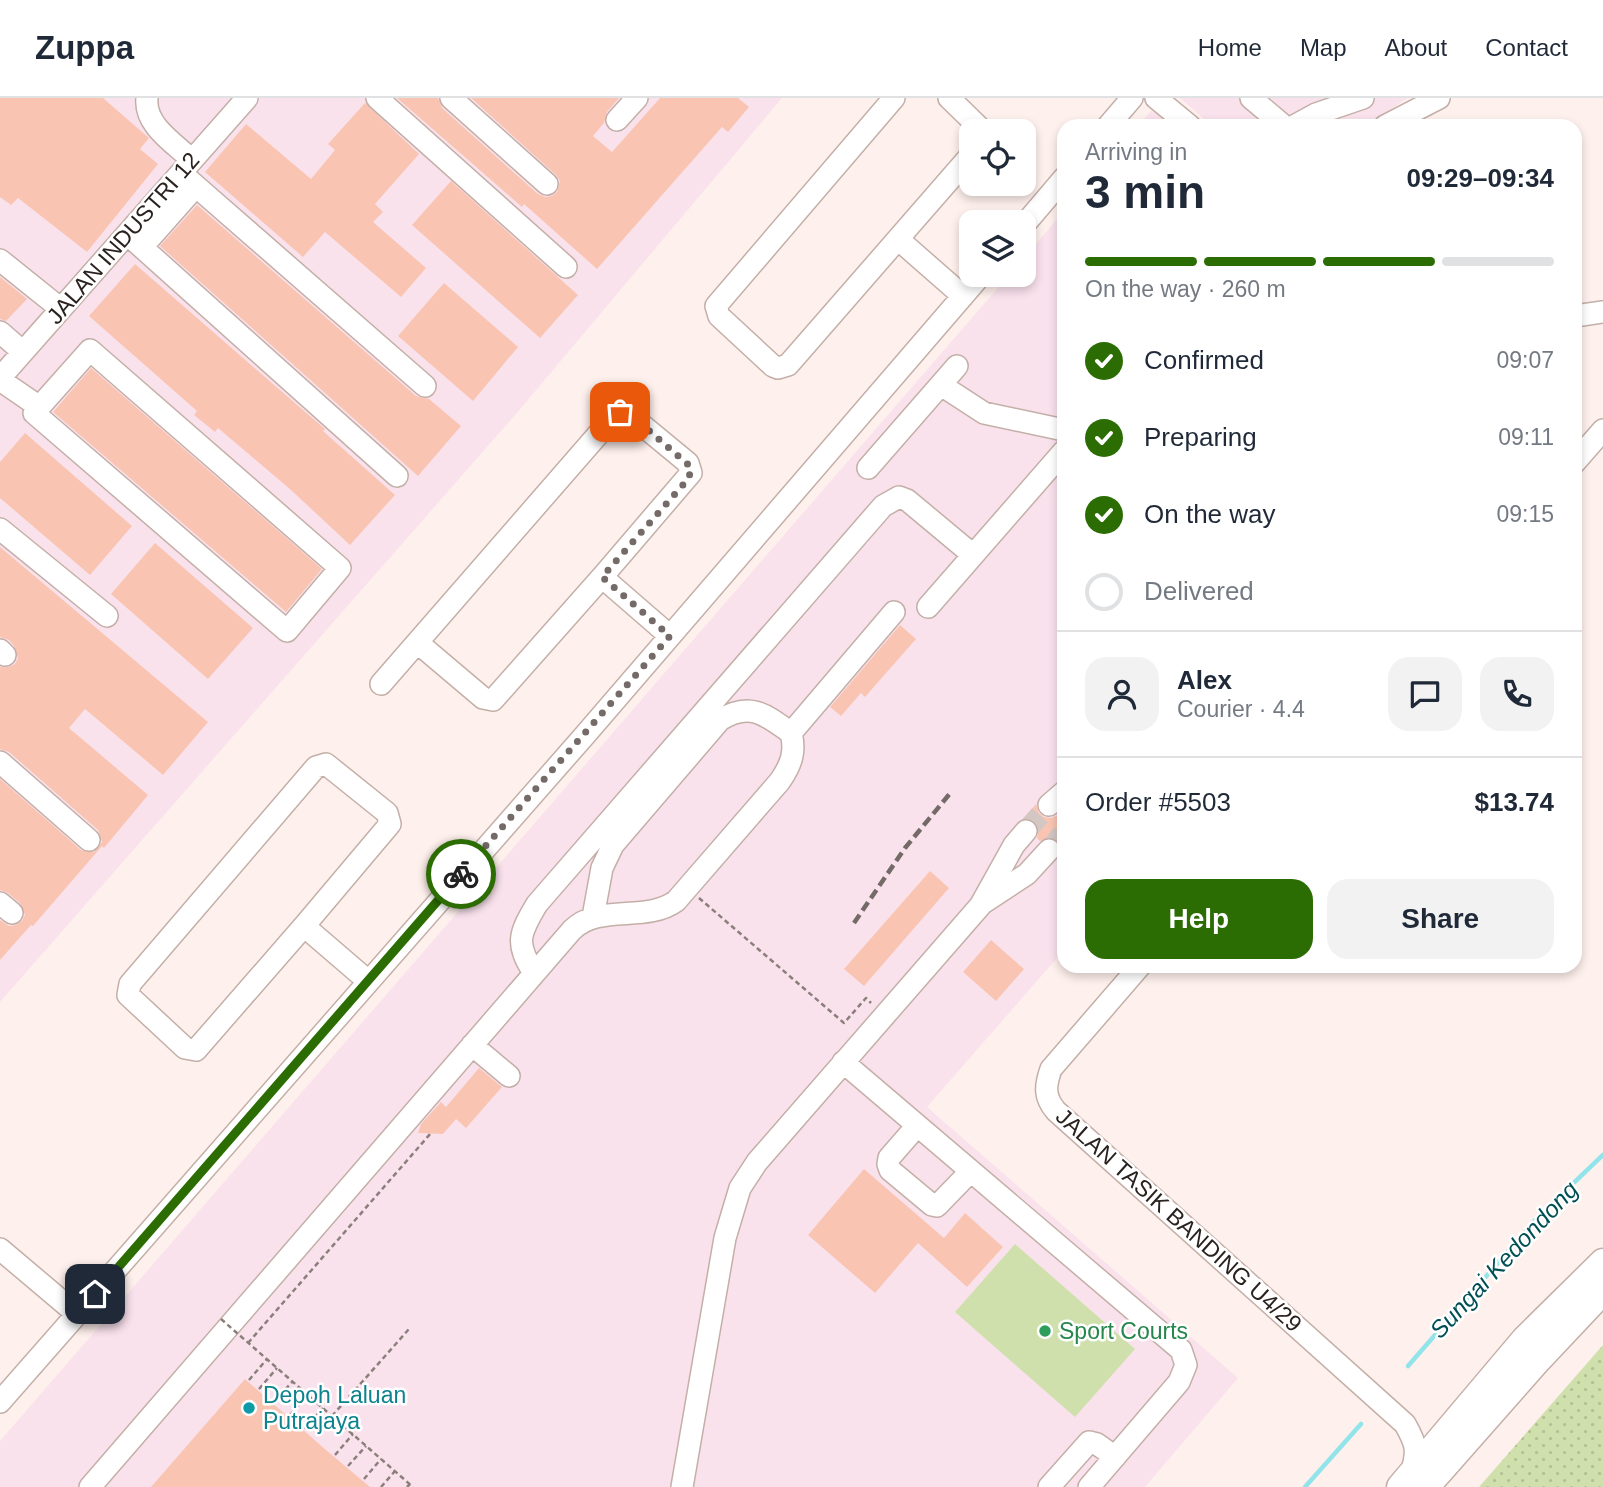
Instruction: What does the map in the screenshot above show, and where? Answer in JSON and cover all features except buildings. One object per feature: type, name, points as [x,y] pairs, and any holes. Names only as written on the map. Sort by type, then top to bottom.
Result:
[{"type":"main road","points":[[1412,1483],[1454,1426],[1525,1339],[1603,1262]]},
{"type":"main road","points":[[1412,1483],[1538,1360],[1603,1291]]},
{"type":"street","points":[[147,98],[146,105],[151,121],[190,173],[425,386]]},
{"type":"street","name":"JALAN INDUSTRI 12","points":[[0,379],[61,309],[134,241],[247,98]]},
{"type":"street","points":[[377,98],[566,267]]},
{"type":"street","points":[[451,98],[547,184]]},
{"type":"street","points":[[617,120],[637,98]]},
{"type":"street","points":[[894,98],[718,301],[716,312],[773,366],[783,368],[900,240],[959,169]]},
{"type":"street","points":[[949,98],[971,119]]},
{"type":"street","points":[[1114,119],[1132,98]]},
{"type":"street","points":[[1156,98],[1182,119]]},
{"type":"street","points":[[1251,98],[1276,119]]},
{"type":"street","points":[[1304,119],[1323,106],[1363,98]]},
{"type":"street","points":[[1398,119],[1439,98]]},
{"type":"street","points":[[1036,211],[1057,186]]},
{"type":"street","points":[[900,240],[962,296]]},
{"type":"street","points":[[134,241],[397,476]]},
{"type":"street","points":[[0,260],[61,309]]},
{"type":"street","points":[[0,1402],[670,636],[970,287]]},
{"type":"street","points":[[1582,315],[1603,312]]},
{"type":"street","points":[[0,332],[23,352]]},
{"type":"street","points":[[90,350],[340,568],[287,631],[34,413],[38,406],[90,350]]},
{"type":"street","points":[[868,468],[957,366]]},
{"type":"street","points":[[0,379],[38,406]]},
{"type":"street","points":[[941,384],[984,412],[1057,428]]},
{"type":"street","points":[[381,684],[615,415],[625,411],[688,463],[691,473],[493,700],[482,698],[418,643]]},
{"type":"street","points":[[1582,454],[1603,430]]},
{"type":"street","points":[[928,607],[1057,460]]},
{"type":"street","points":[[534,973],[522,954],[521,939],[526,922],[537,904],[883,506],[899,497],[907,500],[973,555]]},
{"type":"street","points":[[0,529],[107,616]]},
{"type":"street","points":[[602,577],[670,636]]},
{"type":"street","points":[[791,733],[894,612]]},
{"type":"street","points":[[90,1487],[579,923],[593,917],[663,908],[676,901],[787,772],[794,753],[791,733],[757,711],[733,712],[720,720],[614,845],[602,868],[593,917]]},
{"type":"street","points":[[0,762],[89,840]]},
{"type":"street","points":[[326,764],[387,813],[390,824],[304,926],[196,1050],[185,1048],[128,995],[130,984],[316,767],[326,764]]},
{"type":"street","points":[[682,1487],[725,1237],[740,1188],[757,1162],[980,906],[1014,845],[1026,831]]},
{"type":"street","points":[[980,906],[1027,874],[1049,850]]},
{"type":"street","points":[[304,926],[368,981]]},
{"type":"street","name":"JALAN TASIK BANDING U4/29","points":[[1134,973],[1051,1069],[1046,1091],[1048,1101],[1405,1424],[1415,1441],[1417,1454],[1412,1483]]},
{"type":"street","points":[[472,1045],[509,1076]]},
{"type":"street","points":[[843,1062],[916,1127],[1181,1350],[1185,1373],[1179,1382],[1089,1487]]},
{"type":"street","points":[[916,1127],[889,1158],[888,1164],[890,1170],[911,1188],[937,1206],[970,1172]]},
{"type":"street","points":[[0,1249],[77,1314]]},
{"type":"street","points":[[1405,1424],[1436,1430],[1454,1426]]},
{"type":"street","points":[[1049,1487],[1089,1442],[1097,1444],[1115,1457]]},
{"type":"path","points":[[696,896],[844,1023],[866,998]]},
{"type":"path","points":[[248,1343],[431,1133]]},
{"type":"path","points":[[221,1319],[410,1486]]},
{"type":"path","points":[[332,1416],[409,1329]]},
{"type":"path","points":[[249,1380],[267,1359]]},
{"type":"path","points":[[259,1389],[277,1368]]},
{"type":"path","points":[[274,1402],[293,1381]]},
{"type":"path","points":[[289,1415],[307,1395]]},
{"type":"path","points":[[304,1429],[323,1408]]},
{"type":"path","points":[[335,1455],[353,1434]]},
{"type":"path","points":[[348,1466],[366,1446]]},
{"type":"path","points":[[364,1479],[381,1459]]},
{"type":"path","points":[[382,1487],[395,1471]]},
{"type":"shaded area","points":[[0,98],[782,98],[516,414],[0,1002]]},
{"type":"shaded area","points":[[1180,98],[1407,98],[1377,119],[1204,119]]},
{"type":"shaded area","points":[[1151,111],[1166,119],[1144,119]]},
{"type":"shaded area","points":[[1057,219],[1057,958],[927,1107],[1238,1378],[1145,1487],[0,1487],[0,1441],[999,287],[1036,287],[1036,244]]},
{"type":"green space","name":"Sport Courts","points":[[1015,1244],[1135,1349],[1075,1417],[955,1312]]},
{"type":"green space","points":[[1603,1345],[1603,1487],[1479,1487]]},
{"type":"waterway","name":"Sungai Kedondong","points":[[1408,1366],[1537,1218],[1603,1155]]},
{"type":"waterway","name":"Sungai Kedondong","points":[[1305,1487],[1361,1424]]},
{"type":"tunnel","points":[[1026,831],[1049,805]]},
{"type":"tunnel","points":[[1049,850],[1057,840]]},
{"type":"railway","points":[[854,923],[905,848],[952,791]]},
{"type":"way so far","points":[[461,874],[670,636],[602,577],[689,478],[691,467],[630,414],[620,412]]},
{"type":"place","name":"Sport Courts","points":[[1045,1331]]},
{"type":"place","name":"Depoh Laluan Putrajaya","points":[[249,1408]]},
{"type":"route","points":[[95,1294],[461,874]]}]
